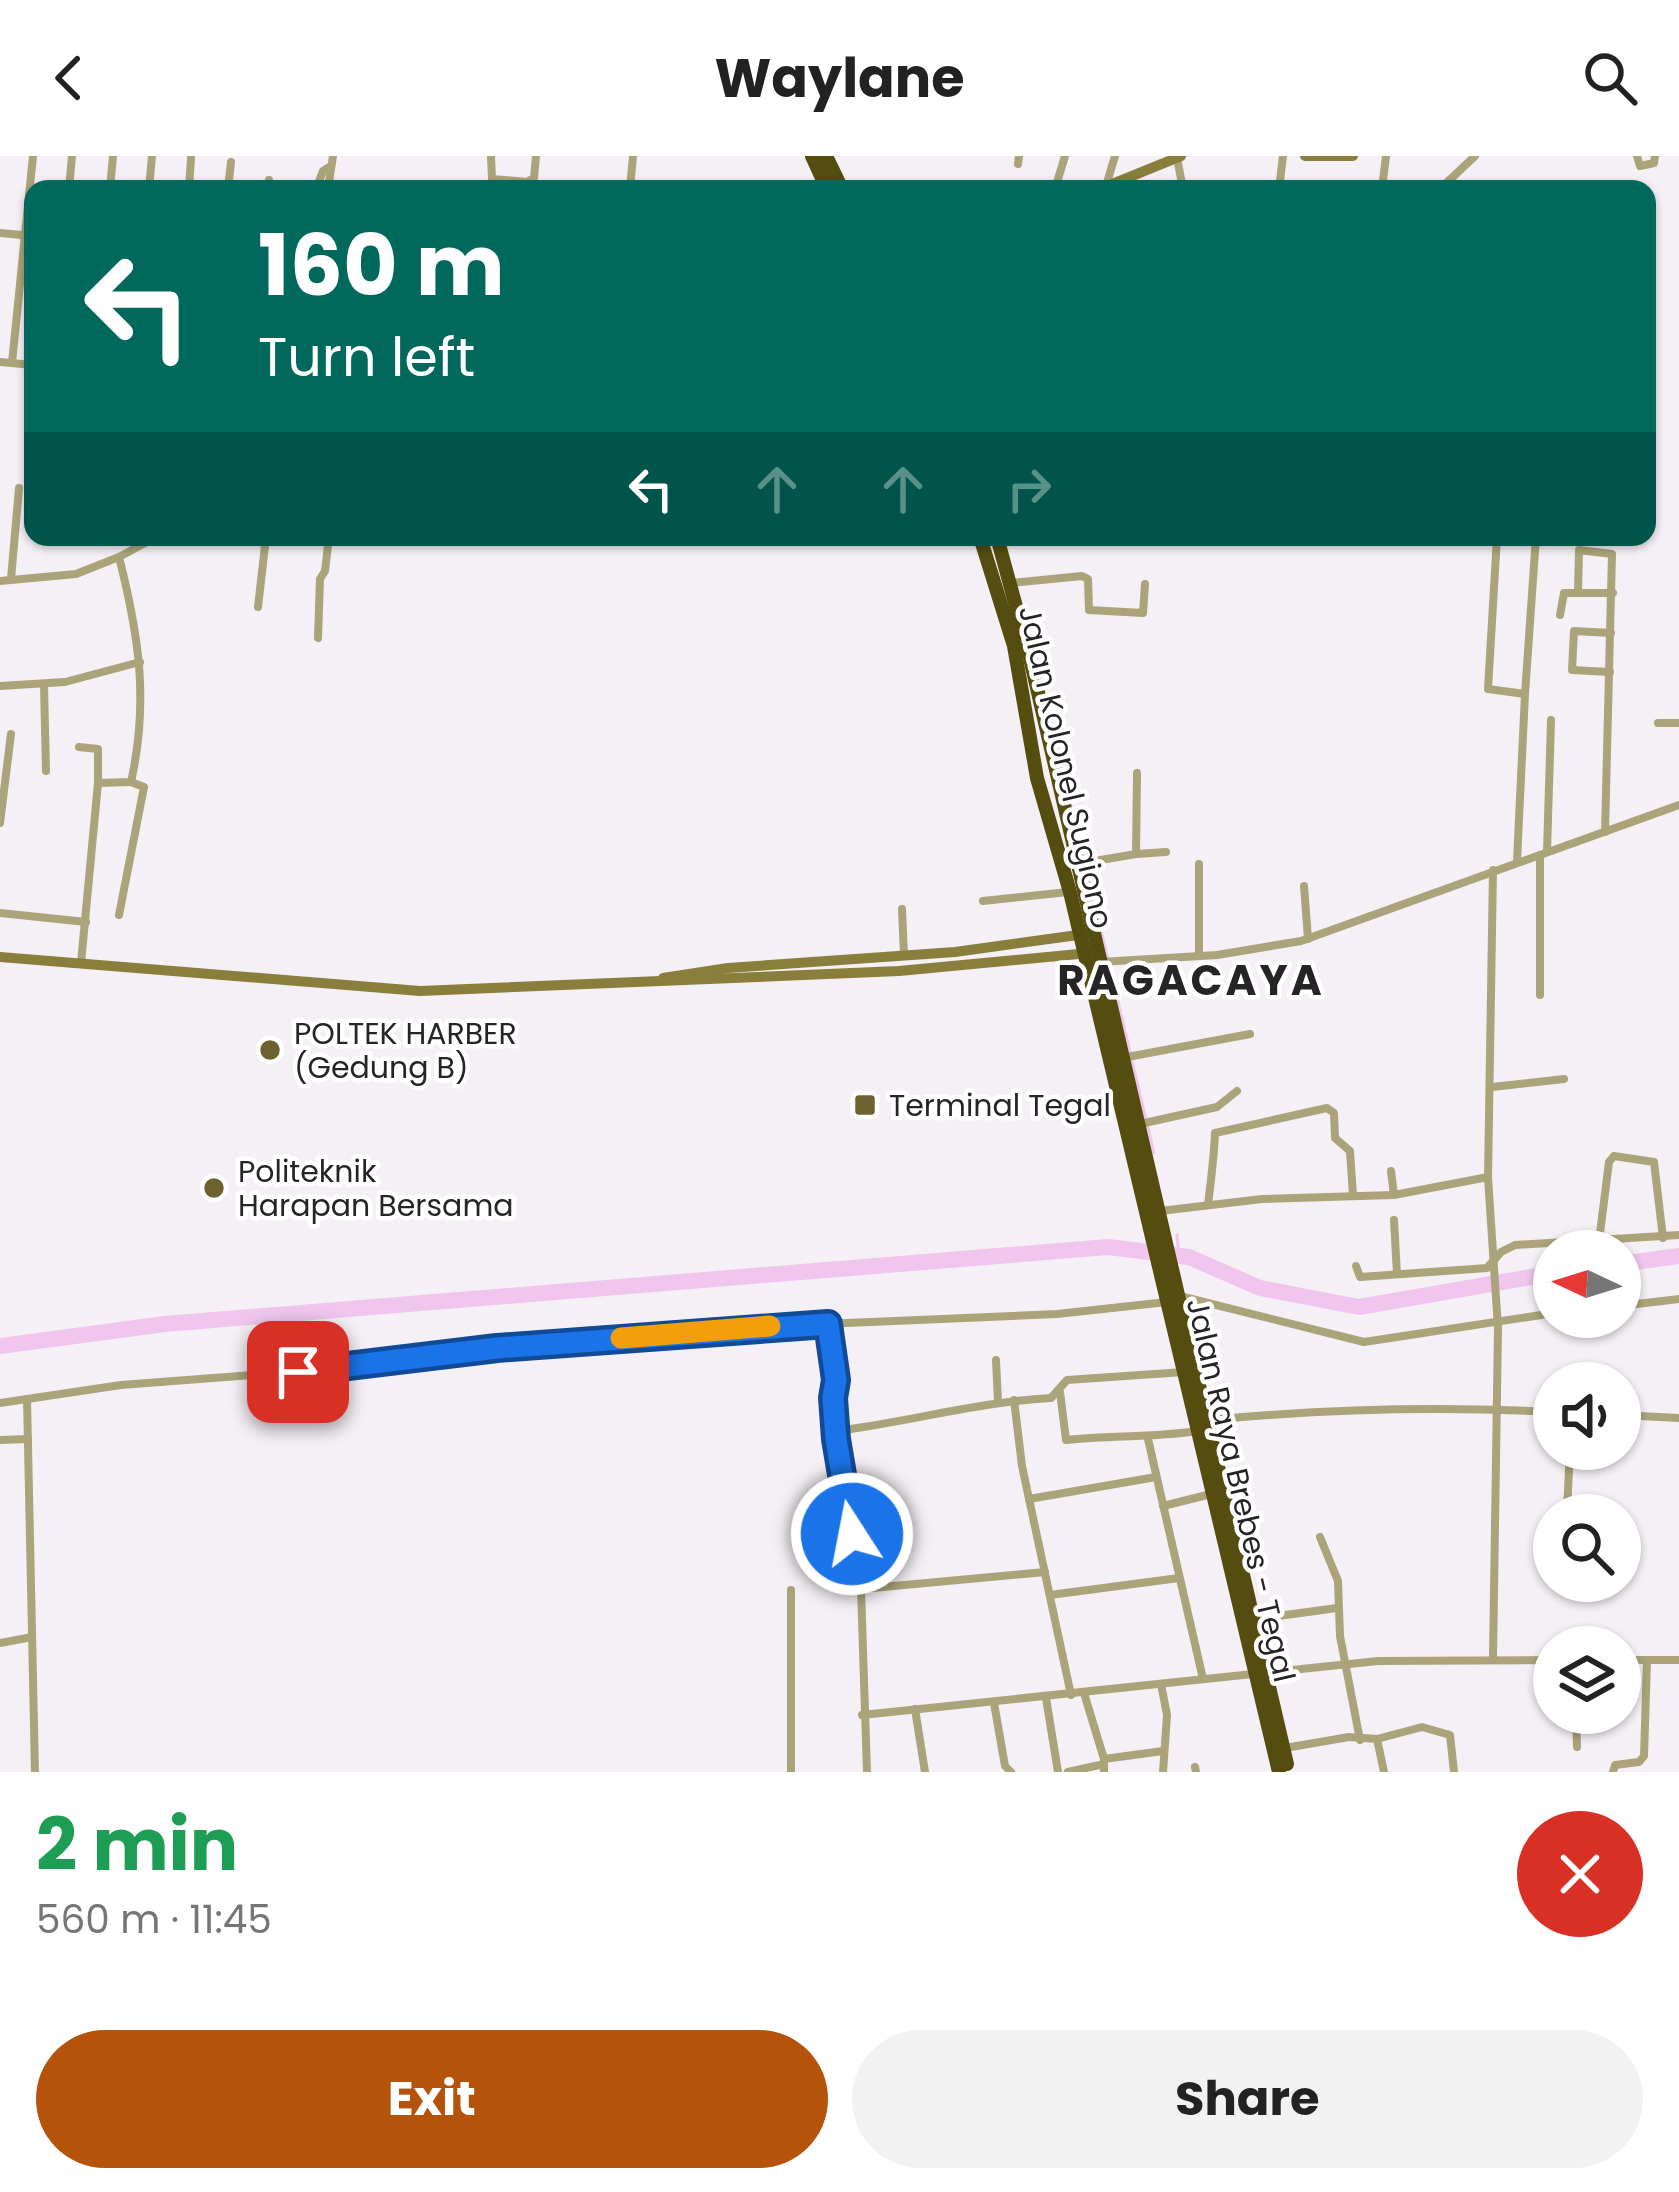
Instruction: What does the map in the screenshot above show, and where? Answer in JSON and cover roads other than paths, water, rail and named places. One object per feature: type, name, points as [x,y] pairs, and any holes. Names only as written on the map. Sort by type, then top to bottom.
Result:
[{"type":"highway","name":"Jalan Kolonel Sugiono","points":[[983,546],[1014,646],[1037,778],[1086,934]]},
{"type":"highway","points":[[1000,546],[1083,863],[1086,934],[1097,959]]},
{"type":"highway","name":"Jalan Kolonel Sugiono","points":[[1097,959],[1145,1122],[1156,1220]]},
{"type":"highway","name":"Jalan Kolonel Sugiono","points":[[1097,959],[1156,1220]]},
{"type":"highway","name":"Jalan Raya Brebes - Tegal","points":[[1156,1220],[1201,1425],[1211,1494],[1289,1772]]},
{"type":"highway","name":"Jalan Raya Brebes - Tegal","points":[[1174,1299],[1184,1372],[1254,1620],[1280,1772]]},
{"type":"main road","points":[[1305,156],[1353,156]]},
{"type":"main road","points":[[1123,180],[1179,157]]},
{"type":"main road","points":[[0,957],[385,990],[660,979],[728,968],[973,950],[1086,934]]},
{"type":"main road","points":[[973,950],[975,965]]},
{"type":"main road","points":[[660,979],[678,983],[1097,959]]},
{"type":"street","points":[[491,156],[492,179],[503,180]]},
{"type":"street","points":[[1450,180],[1475,156]]},
{"type":"street","points":[[1637,156],[1642,166],[1655,162],[1655,156]]},
{"type":"street","points":[[229,180],[231,162]]},
{"type":"street","points":[[11,363],[24,271]]},
{"type":"street","points":[[0,362],[24,364]]},
{"type":"street","points":[[11,579],[19,488]]},
{"type":"street","points":[[0,581],[76,574],[139,546]]},
{"type":"street","points":[[258,607],[265,546]]},
{"type":"street","points":[[318,638],[319,590],[327,546]]},
{"type":"street","points":[[1496,546],[1489,689],[1526,694]]},
{"type":"street","points":[[1517,861],[1535,546]]},
{"type":"street","points":[[1578,593],[1578,552],[1585,548],[1612,554],[1605,832]]},
{"type":"street","points":[[119,557],[140,662],[143,715],[131,782]]},
{"type":"street","points":[[1010,583],[1082,576],[1088,579],[1090,610],[1143,613],[1145,584]]},
{"type":"street","points":[[1560,615],[1562,594],[1613,593]]},
{"type":"street","points":[[1610,672],[1571,669],[1574,631],[1611,633]]},
{"type":"street","points":[[0,686],[44,685],[140,662]]},
{"type":"street","points":[[44,685],[46,771]]},
{"type":"street","points":[[1540,995],[1551,720]]},
{"type":"street","points":[[1658,723],[1679,723]]},
{"type":"street","points":[[0,823],[11,734]]},
{"type":"street","points":[[79,747],[98,749],[81,963]]},
{"type":"street","points":[[1136,854],[1137,773]]},
{"type":"street","points":[[98,783],[131,782],[144,787],[119,915]]},
{"type":"street","points":[[1097,959],[1198,956],[1308,939],[1679,806]]},
{"type":"street","points":[[1083,863],[1166,852]]},
{"type":"street","points":[[1198,956],[1199,864]]},
{"type":"street","points":[[1493,870],[1488,1177],[1497,1317],[1493,1658]]},
{"type":"street","points":[[1304,886],[1308,939]]},
{"type":"street","points":[[983,902],[1070,892]]},
{"type":"street","points":[[902,909],[904,957]]},
{"type":"street","points":[[0,913],[86,922]]},
{"type":"street","points":[[1124,1058],[1250,1034]]},
{"type":"street","points":[[1492,1087],[1564,1079]]},
{"type":"street","points":[[1145,1122],[1217,1107],[1237,1091]]},
{"type":"street","points":[[1208,1205],[1216,1160],[1215,1133],[1328,1108],[1334,1113],[1335,1138],[1350,1151],[1353,1196]]},
{"type":"street","points":[[1600,1230],[1609,1162],[1614,1156],[1654,1162],[1663,1238]]},
{"type":"street","points":[[1390,1171],[1394,1195]]},
{"type":"street","points":[[1156,1220],[1208,1205],[1394,1195],[1488,1177]]},
{"type":"street","points":[[1394,1220],[1397,1274]]},
{"type":"street","points":[[1641,1239],[1679,1235]]},
{"type":"street","points":[[1356,1266],[1360,1277],[1486,1268],[1516,1245],[1533,1244]]},
{"type":"street","points":[[0,1403],[121,1384],[379,1365],[497,1348],[828,1324],[1057,1314],[1174,1299],[1364,1342],[1533,1314]]},
{"type":"street","points":[[1641,1304],[1679,1299]]},
{"type":"street","points":[[828,1324],[836,1380],[836,1431],[861,1589],[867,1772]]},
{"type":"street","points":[[996,1360],[998,1402]]},
{"type":"street","points":[[836,1431],[894,1425],[998,1402],[1052,1398],[1067,1380],[1184,1372]]},
{"type":"street","points":[[1060,1391],[1065,1440],[1136,1433],[1148,1439],[1201,1425],[1318,1410],[1533,1411]]},
{"type":"street","points":[[27,1399],[34,1772]]},
{"type":"street","points":[[1014,1400],[1029,1499],[1071,1694]]},
{"type":"street","points":[[1641,1416],[1679,1418]]},
{"type":"street","points":[[0,1440],[28,1439]]},
{"type":"street","points":[[1148,1439],[1203,1679]]},
{"type":"street","points":[[1029,1499],[1156,1477]]},
{"type":"street","points":[[1163,1507],[1211,1494]]},
{"type":"street","points":[[1320,1537],[1338,1581],[1344,1664],[1360,1740]]},
{"type":"street","points":[[861,1589],[1045,1572]]},
{"type":"street","points":[[1050,1595],[1179,1578]]},
{"type":"street","points":[[791,1590],[791,1772]]},
{"type":"street","points":[[1254,1620],[1337,1608]]},
{"type":"street","points":[[0,1643],[32,1637]]},
{"type":"street","points":[[862,1715],[1344,1664],[1533,1659]]},
{"type":"street","points":[[1641,1660],[1679,1660]]},
{"type":"street","points":[[1613,1772],[1615,1765],[1639,1762],[1644,1756],[1647,1660]]},
{"type":"street","points":[[1161,1684],[1167,1715],[1163,1772]]},
{"type":"street","points":[[1084,1694],[1104,1765]]},
{"type":"street","points":[[1046,1698],[1058,1772]]},
{"type":"street","points":[[994,1703],[1005,1766],[1011,1772]]},
{"type":"street","points":[[915,1709],[925,1772]]},
{"type":"street","points":[[1283,1749],[1349,1737],[1377,1739],[1422,1727],[1449,1733],[1454,1772]]},
{"type":"street","points":[[1577,1734],[1577,1747]]},
{"type":"street","points":[[1377,1739],[1384,1772]]},
{"type":"street","points":[[1068,1772],[1163,1751]]},
{"type":"waterway","points":[[1060,750],[1066,783]]},
{"type":"waterway","points":[[1078,834],[1130,1052]]},
{"type":"waterway","points":[[1132,1061],[1154,1153]]},
{"type":"waterway","points":[[1177,1235],[1179,1256]]},
{"type":"waterway","points":[[0,1346],[165,1324],[1108,1247],[1189,1257],[1260,1288],[1359,1307],[1533,1277]]},
{"type":"waterway","points":[[1641,1261],[1679,1256]]},
{"type":"place","name":"POLTEK HARBER (Gedung B)","points":[[270,1050]]},
{"type":"place","name":"Terminal Tegal","points":[[865,1105]]},
{"type":"place","name":"Politeknik Harapan Bersama","points":[[214,1188]]},
{"type":"district","name":"RAGACAYA","points":[[1191,980]]}]
